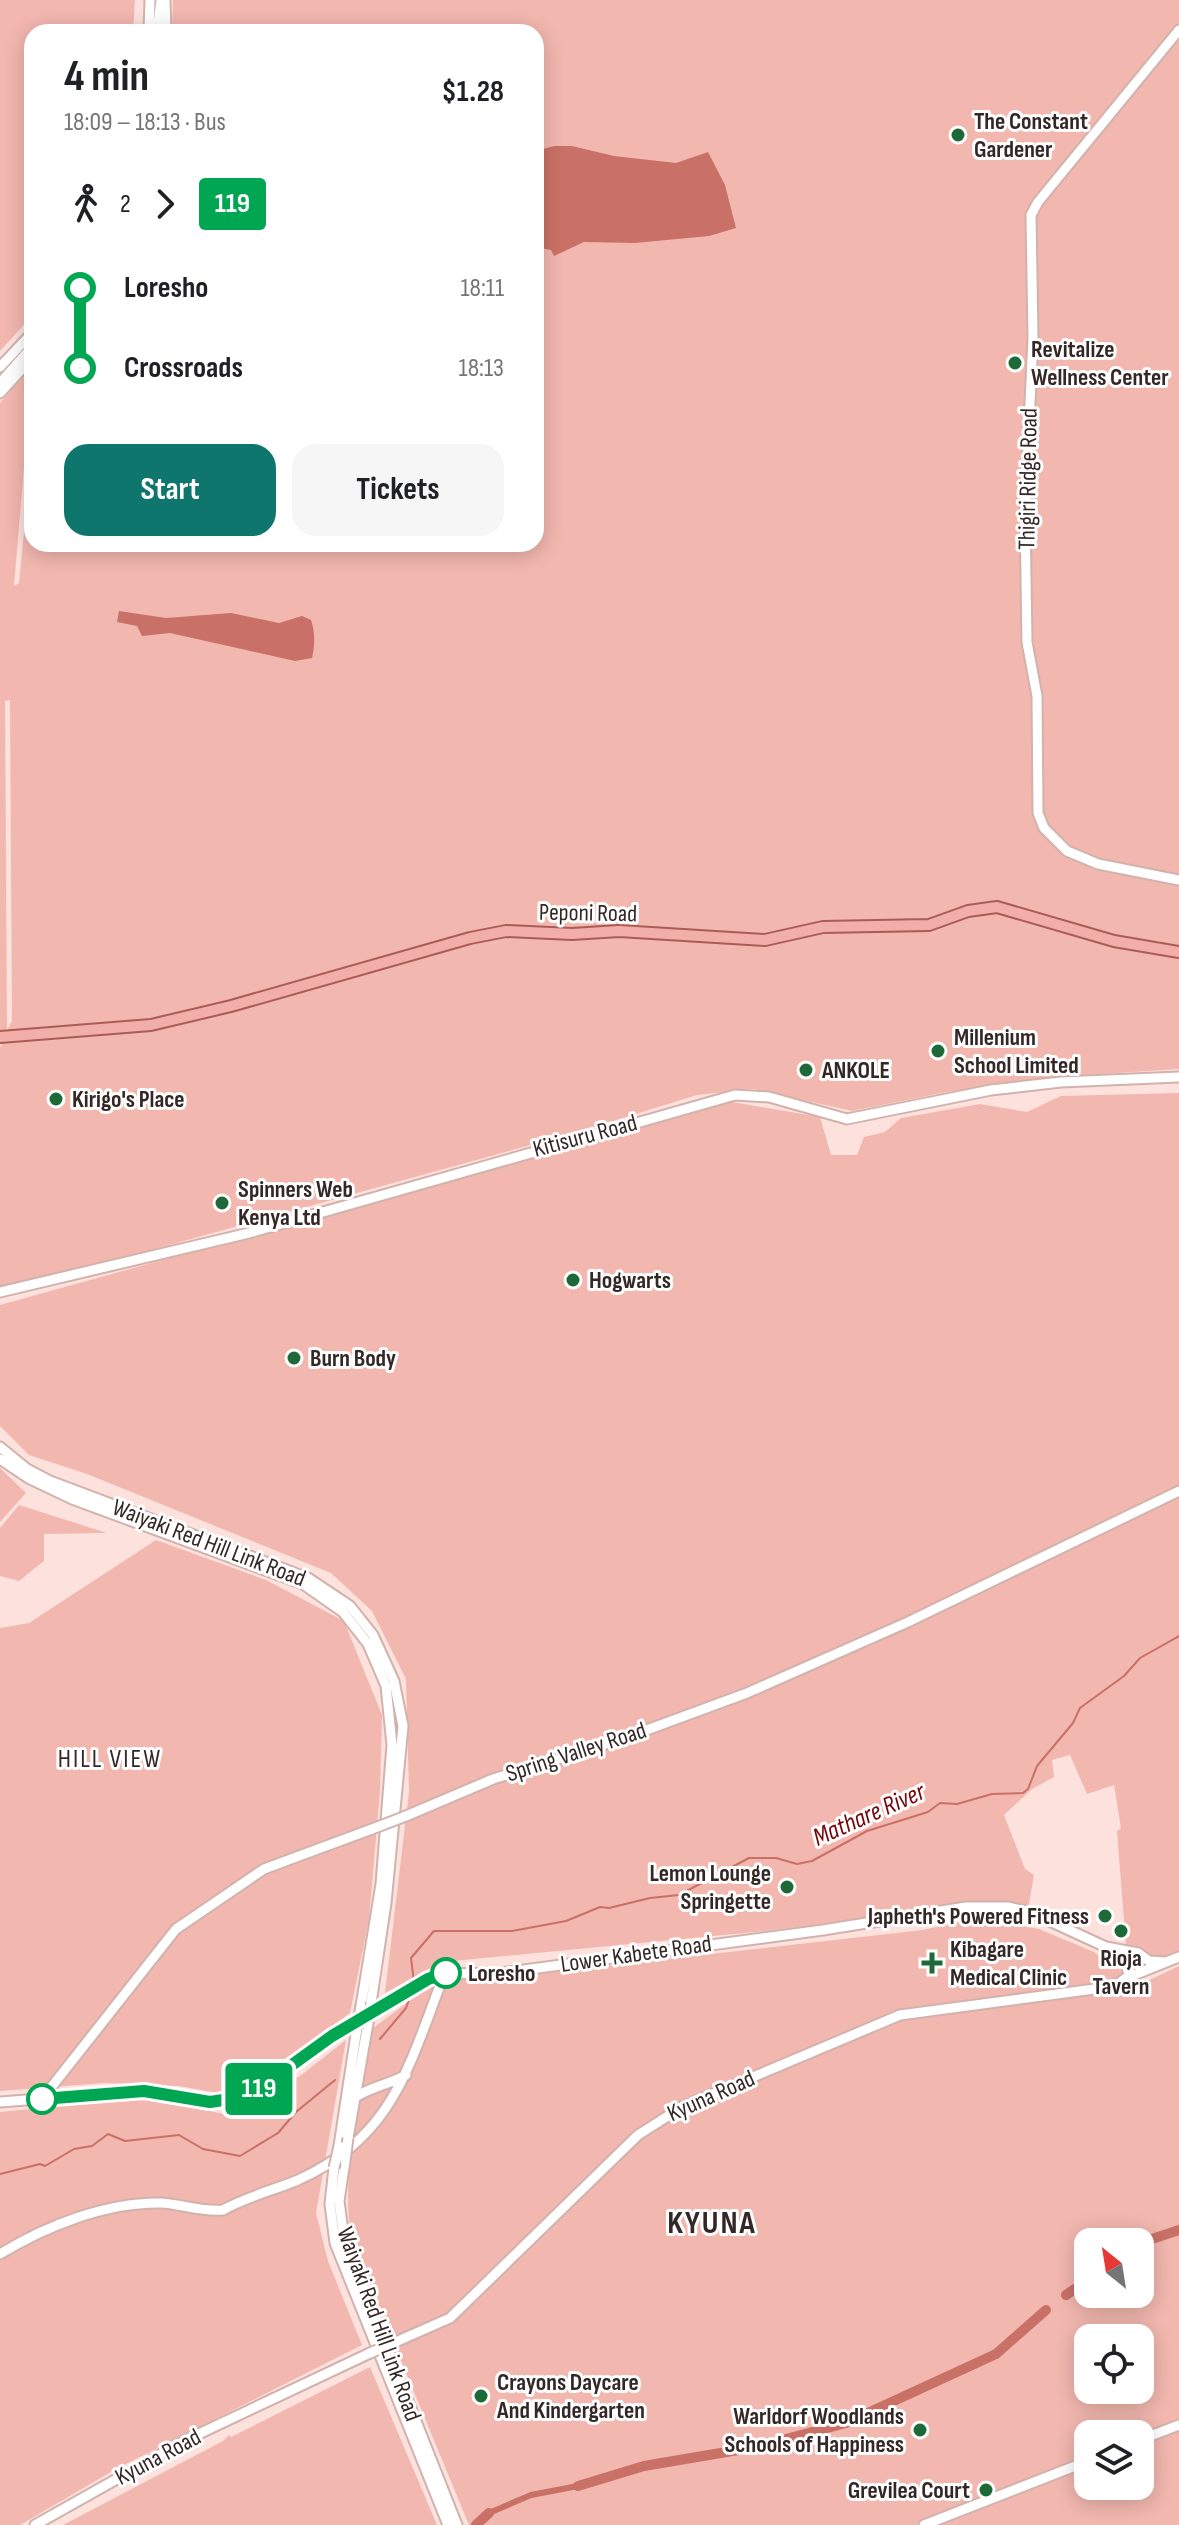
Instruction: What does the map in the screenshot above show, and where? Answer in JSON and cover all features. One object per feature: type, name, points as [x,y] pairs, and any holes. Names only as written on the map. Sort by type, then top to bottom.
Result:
[{"type":"main road","points":[[149,24],[150,0]]},
{"type":"main road","points":[[158,24],[163,0]]},
{"type":"main road","points":[[163,0],[165,24]]},
{"type":"main road","name":"Thigiri Ridge Road","points":[[1179,30],[1038,202],[1031,215],[1033,338],[1025,511],[1027,642],[1037,696],[1036,794],[1044,828],[1067,851],[1098,864],[1179,880]]},
{"type":"main road","points":[[0,367],[24,342]]},
{"type":"main road","points":[[0,383],[24,356]]},
{"type":"main road","points":[[0,393],[24,367]]},
{"type":"main road","name":"Peponi Road","points":[[0,1037],[96,1032],[151,1025],[231,1006],[470,938],[506,931],[572,934],[619,931],[765,940],[823,927],[929,925],[968,911],[997,907],[1114,941],[1179,952]]},
{"type":"main road","name":"Kitisuru Road","points":[[0,1292],[249,1233],[735,1095],[769,1097],[847,1119],[991,1090],[1061,1082],[1179,1077]]},
{"type":"main road","name":"Waiyaki Red Hill Link Road","points":[[0,1447],[27,1469],[50,1481],[308,1578],[350,1606],[373,1635],[394,1681],[403,1739],[386,1903],[366,2004],[357,2028],[330,2204],[335,2243],[448,2525]]},
{"type":"main road","name":"Waiyaki Red Hill Link Road","points":[[0,1459],[30,1479],[72,1499],[303,1584],[343,1612],[368,1644],[386,1686],[392,1745],[381,1884],[366,2004],[368,2023],[339,2201],[344,2239],[457,2525]]},
{"type":"main road","name":"Spring Valley Road","points":[[42,2099],[176,1929],[264,1869],[406,1816],[493,1779],[625,1738],[747,1693],[908,1622],[1179,1491]]},
{"type":"main road","name":"Lower Kabete Road","points":[[0,2102],[135,2091],[210,2102],[237,2098],[256,2091],[332,2036],[440,1974],[501,1973],[986,1906],[1030,1912],[1106,1947],[1128,1964],[1142,1955],[1146,1965]]},
{"type":"main road","points":[[1146,1965],[1179,1957]]},
{"type":"main road","name":"Kyuna Road","points":[[35,2525],[188,2439],[450,2318],[638,2135],[682,2107],[900,2015],[1102,1988],[1118,1984],[1128,1964],[1138,1975],[1146,1965]]},
{"type":"main road","points":[[0,2254],[55,2227],[124,2205],[166,2203],[213,2211],[252,2199],[321,2167],[378,2122],[393,2100],[406,2075],[439,1988],[440,1974]]},
{"type":"main road","points":[[361,2063],[393,2100]]},
{"type":"main road","points":[[354,2098],[406,2075]]},
{"type":"main road","points":[[1154,2435],[1179,2425]]},
{"type":"main road","points":[[924,2525],[1074,2466]]},
{"type":"shaded area","points":[[0,0],[135,0],[134,24],[24,24],[24,325],[0,351]]},
{"type":"shaded area","points":[[173,0],[1179,0],[1179,1069],[1054,1077],[947,1092],[852,1111],[754,1089],[697,1095],[581,1131],[108,1262],[0,1288],[0,1048],[7,1033],[0,1033],[0,403],[24,376],[24,467],[14,586],[19,583],[24,532],[24,552],[544,552],[544,24],[172,24]],"holes":[[[10,700],[12,1021],[7,1030],[5,701]]]},
{"type":"shaded area","points":[[572,146],[614,156],[676,163],[708,152],[725,185],[736,228],[709,236],[635,243],[584,242],[554,256],[551,250],[544,249],[544,149]]},
{"type":"shaded area","points":[[119,611],[166,618],[231,613],[279,623],[302,616],[311,620],[314,649],[312,658],[295,661],[170,633],[142,636],[137,626],[117,622]]},
{"type":"shaded area","points":[[1179,1093],[1179,1958],[1171,1962],[1126,1946],[1117,1831],[1121,1828],[1114,1785],[1087,1794],[1070,1755],[1052,1760],[1054,1777],[1032,1789],[1004,1815],[1025,1869],[1034,1875],[1028,1909],[1000,1902],[755,1932],[442,1962],[385,1993],[409,1792],[406,1679],[372,1611],[331,1573],[87,1474],[29,1455],[0,1426],[0,1305],[732,1102],[820,1117],[831,1155],[857,1155],[864,1137],[885,1132],[901,1118],[980,1104],[1027,1112],[1061,1096]]},
{"type":"shaded area","points":[[0,1468],[26,1493],[0,1522]]},
{"type":"shaded area","points":[[19,1505],[107,1533],[44,1534],[44,1561],[19,1581],[0,1576],[0,1528]]},
{"type":"shaded area","points":[[156,1540],[266,1580],[344,1621],[382,1715],[380,1791],[369,1919],[350,2013],[287,2059],[223,2094],[179,2086],[105,2083],[0,2091],[0,1628],[29,1623]]},
{"type":"shaded area","points":[[976,1918],[1039,1929],[1094,1952],[1141,1984],[1179,1966],[1179,2525],[469,2525],[352,2242],[348,2189],[350,2162],[373,2028],[434,1983],[457,1978],[535,1974],[923,1930]]},
{"type":"shaded area","points":[[346,2040],[316,2213],[328,2261],[362,2345],[116,2469],[20,2525],[0,2525],[0,2112],[144,2098],[224,2114],[300,2076]]},
{"type":"shaded area","points":[[370,2367],[437,2525],[63,2525],[223,2441],[229,2435],[231,2437]]},
{"type":"waterway","name":"Mathare River","points":[[414,1982],[411,1958],[434,1931],[512,1931],[566,1921],[600,1907],[679,1895],[749,1858],[776,1858],[797,1864],[812,1861],[867,1831],[928,1812],[940,1803],[957,1804],[992,1794],[1023,1793],[1028,1789],[1037,1766],[1073,1723],[1080,1708],[1124,1676],[1140,1658],[1179,1636]]},
{"type":"waterway","points":[[380,2039],[406,2008],[411,1994]]},
{"type":"waterway","points":[[0,2174],[40,2164],[45,2166],[74,2149],[92,2146],[108,2134],[125,2141],[179,2135],[203,2149],[240,2156],[278,2133],[296,2112],[335,2080]]},
{"type":"waterway","points":[[1154,2238],[1179,2230]]},
{"type":"waterway","points":[[1066,2295],[1074,2290]]},
{"type":"waterway","points":[[578,2486],[644,2466],[756,2447],[846,2423],[996,2354],[1046,2310]]},
{"type":"waterway","points":[[489,2513],[531,2495],[578,2486]]},
{"type":"waterway","points":[[476,2525],[489,2513]]},
{"type":"bus line","name":"119","points":[[42,2099],[104,2091],[144,2091],[210,2102],[250,2094],[332,2036],[428,1979],[446,1973]]},
{"type":"place","name":"The Constant Gardener","points":[[958,135]]},
{"type":"place","name":"Revitalize Wellness Center","points":[[1015,363]]},
{"type":"place","name":"Millenium School Limited","points":[[938,1051]]},
{"type":"place","name":"ANKOLE","points":[[806,1070]]},
{"type":"place","name":"Kirigo's Place","points":[[56,1099]]},
{"type":"place","name":"Spinners Web Kenya Ltd","points":[[222,1203]]},
{"type":"place","name":"Hogwarts","points":[[573,1280]]},
{"type":"place","name":"Burn Body","points":[[294,1358]]},
{"type":"place","name":"Lemon Lounge Springette","points":[[787,1887]]},
{"type":"place","name":"Japheth's Powered Fitness","points":[[1105,1916]]},
{"type":"place","name":"Rioja Tavern","points":[[1121,1931]]},
{"type":"place","name":"Kibagare Medical Clinic","points":[[932,1963]]},
{"type":"place","name":"Loresho","points":[[446,1973]]},
{"type":"place","name":"Crayons Daycare And Kindergarten","points":[[481,2396]]},
{"type":"place","name":"Warldorf Woodlands Schools of Happiness","points":[[920,2430]]},
{"type":"place","name":"Grevilea Court","points":[[986,2490]]},
{"type":"district","name":"HILL VIEW","points":[[110,1759]]},
{"type":"district","name":"KYUNA","points":[[712,2223]]}]
